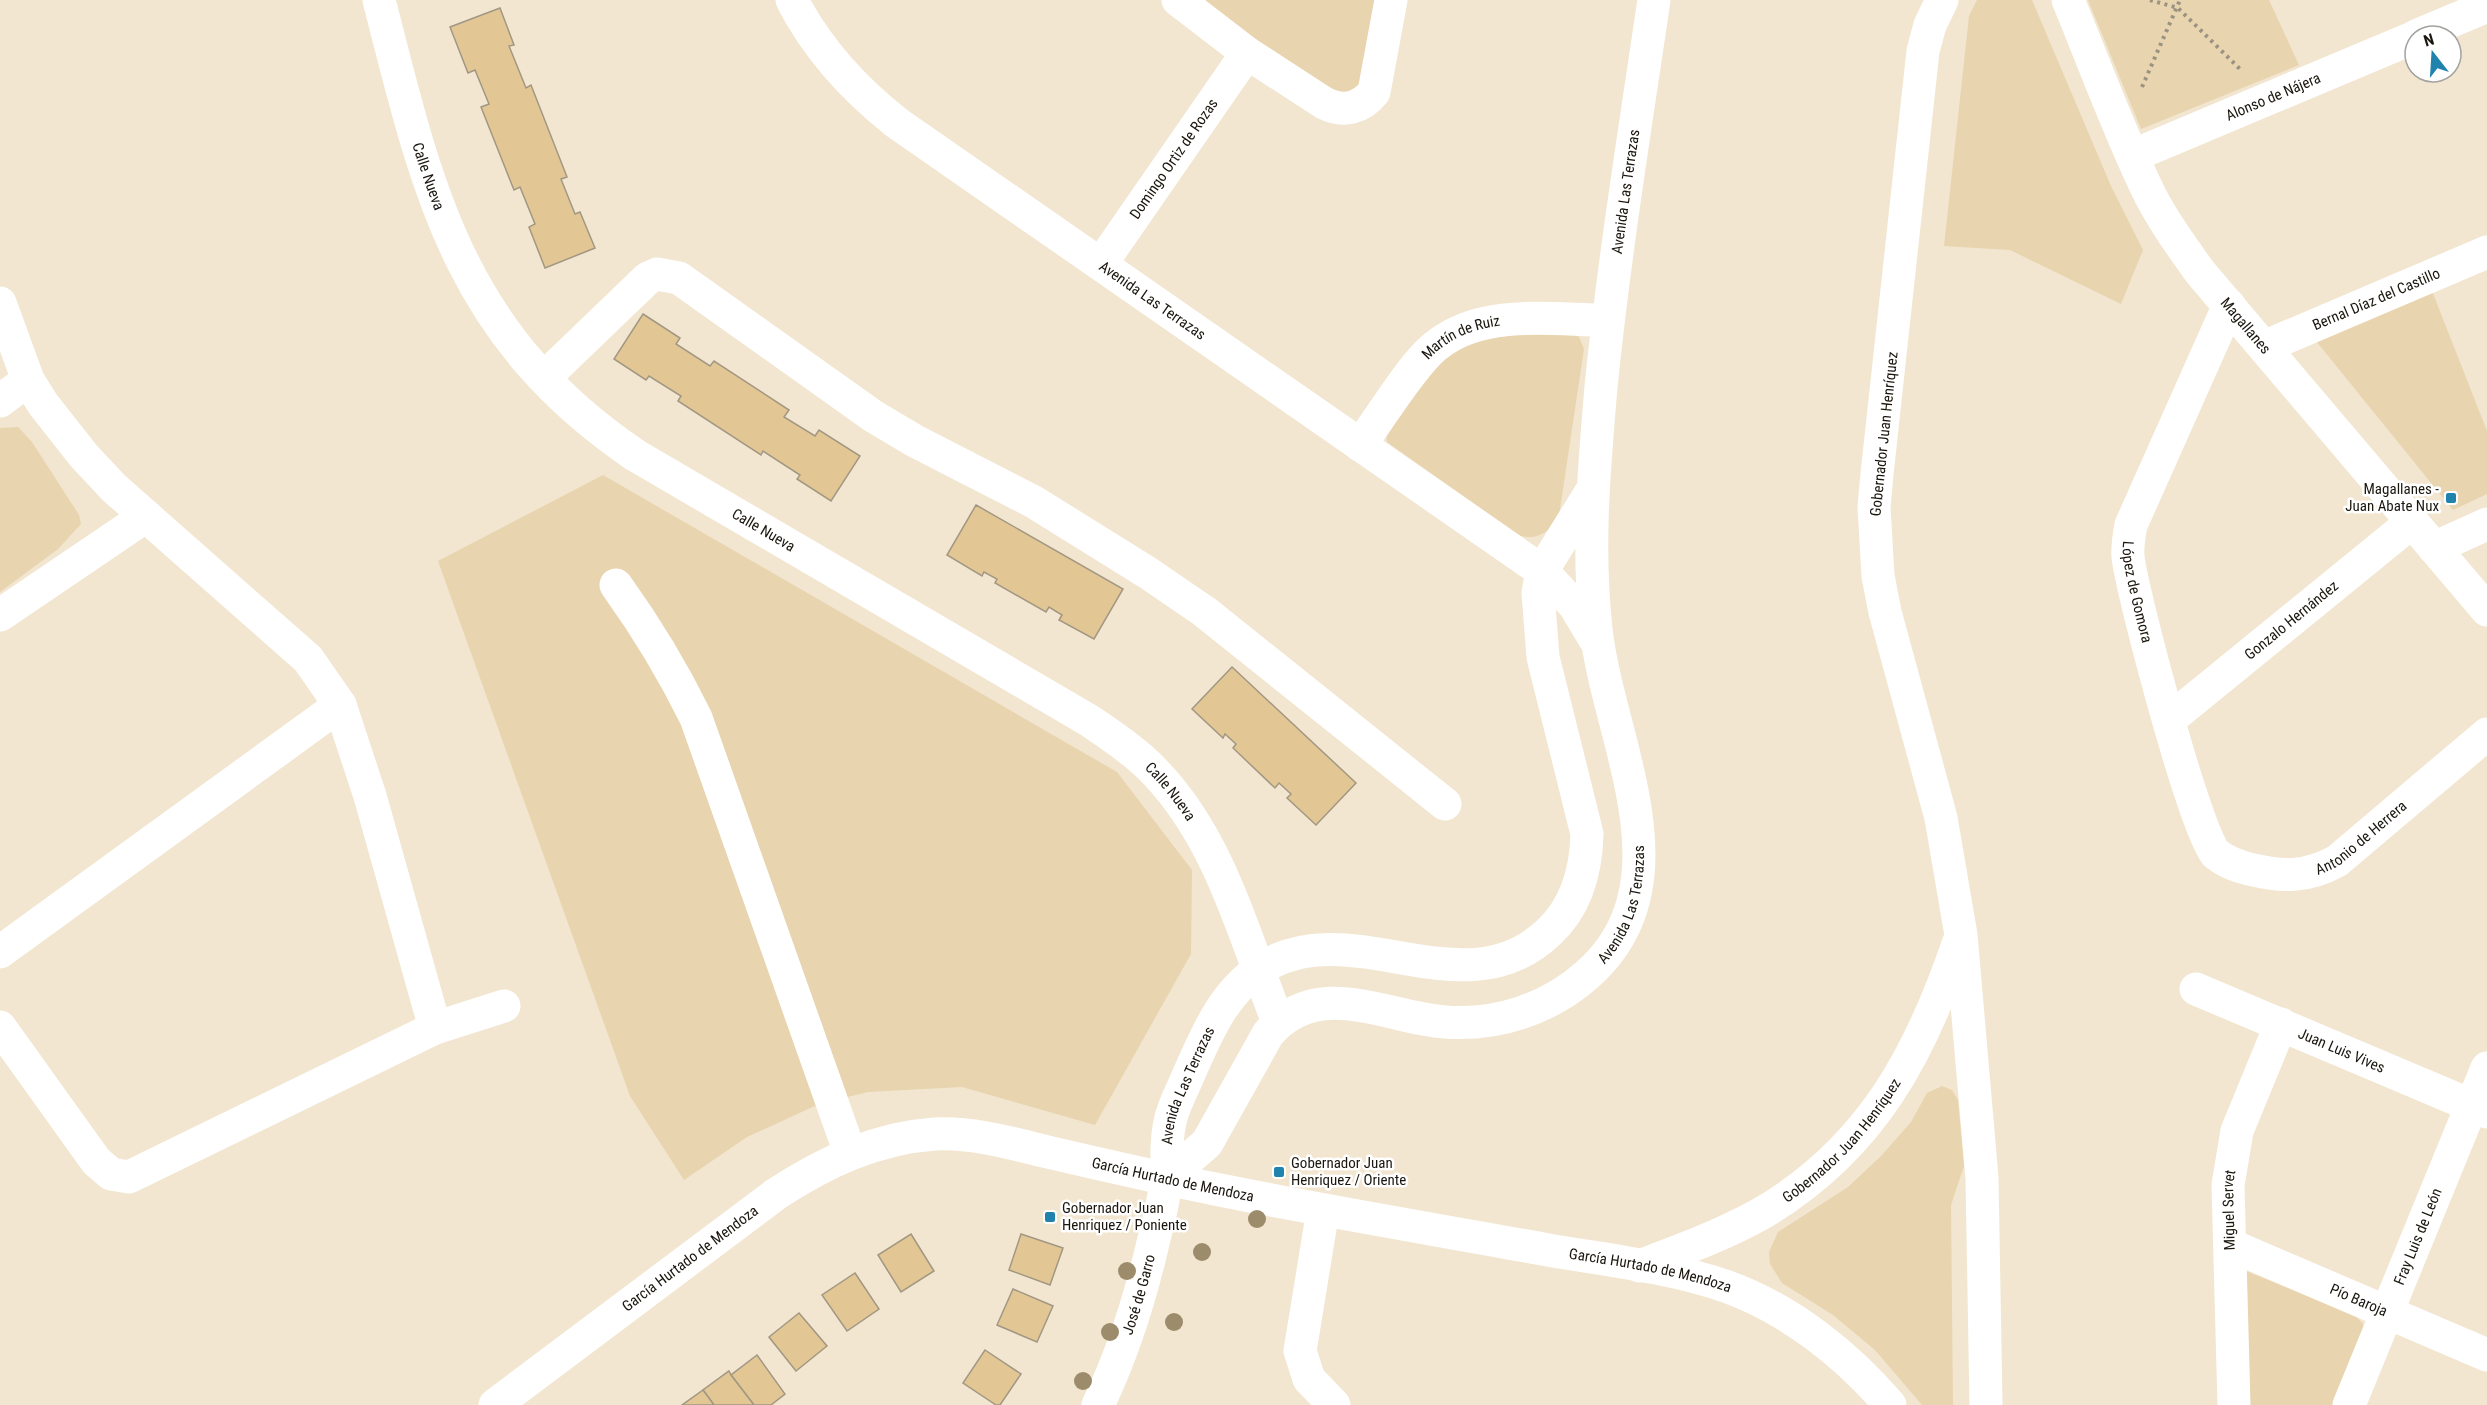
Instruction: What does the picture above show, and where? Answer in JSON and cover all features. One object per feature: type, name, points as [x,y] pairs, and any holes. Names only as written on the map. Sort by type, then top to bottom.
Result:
[{"type":"street","name":"Calle Nueva","points":[[379,0],[423,163],[456,253],[498,325],[544,378],[578,412],[635,455],[1090,721],[1124,744],[1155,772],[1202,835],[1219,867],[1278,1022]]},
{"type":"street","name":"Avenida Las Terrazas","points":[[792,0],[819,44],[868,100],[1542,571],[1575,606],[1598,648]]},
{"type":"street","points":[[1178,0],[1247,53],[1335,108],[1357,106],[1374,92],[1392,0]]},
{"type":"street","name":"Avenida Las Terrazas","points":[[1166,1179],[1207,1143],[1268,1034],[1278,1022],[1303,1009],[1336,1003],[1444,1022],[1504,1018],[1533,1009],[1562,994],[1599,962],[1624,924],[1635,896],[1640,868],[1635,806],[1598,648],[1591,563],[1591,491],[1608,320],[1654,0]]},
{"type":"street","name":"Gobernador Juan Henríquez","points":[[1942,0],[1930,26],[1923,51],[1877,474],[1875,541],[1885,612],[1941,818],[1961,935],[1982,1178],[1986,1405]]},
{"type":"street","name":"Magallanes","points":[[2068,0],[2151,197],[2175,236],[2200,272],[2487,610]]},
{"type":"street","name":"Alonso de Nájera","points":[[2444,24],[2487,6]]},
{"type":"street","name":"Alonso de Nájera","points":[[2127,144],[2269,98],[2403,41]]},
{"type":"street","name":"Domingo Ortiz de Rozas","points":[[1101,264],[1247,53]]},
{"type":"street","name":"Bernal Díaz del Castillo","points":[[2264,347],[2487,252]]},
{"type":"street","points":[[544,378],[648,278],[668,274],[679,278],[873,416],[915,441],[1035,502],[1205,612],[1445,804]]},
{"type":"street","points":[[0,303],[28,380],[43,404],[84,456],[114,488],[308,659],[340,705],[370,796],[435,1028]]},
{"type":"street","name":"López de Gomora","points":[[2214,853],[2202,830],[2169,720],[2130,569],[2128,540],[2131,525],[2229,305]]},
{"type":"street","name":"Martín de Ruiz","points":[[1360,445],[1426,355],[1457,331],[1495,321],[1608,320]]},
{"type":"street","points":[[0,401],[28,380]]},
{"type":"street","name":"Avenida Las Terrazas","points":[[1166,1179],[1167,1142],[1172,1112],[1220,1010],[1243,982],[1258,970],[1275,959],[1320,949],[1367,952],[1437,964],[1483,965],[1522,952],[1557,925],[1570,906],[1580,885],[1586,860],[1587,834],[1543,657],[1538,593],[1542,571],[1591,491]]},
{"type":"street","points":[[0,615],[146,516]]},
{"type":"street","name":"Gonzalo Hernández","points":[[2169,720],[2412,522]]},
{"type":"street","points":[[2434,548],[2487,524]]},
{"type":"street","points":[[616,585],[658,647],[696,718],[850,1152]]},
{"type":"street","points":[[0,952],[340,705]]},
{"type":"street","name":"Antonio de Herrera","points":[[2214,853],[2236,865],[2279,876],[2294,876],[2323,868],[2337,861],[2487,734]]},
{"type":"street","name":"Gobernador Juan Henríquez","points":[[1640,1266],[1731,1229],[1802,1187],[1834,1160],[1862,1130],[1908,1065],[1929,1024],[1961,935]]},
{"type":"street","name":"Juan Luis Vives","points":[[2196,989],[2480,1108]]},
{"type":"street","points":[[0,1027],[96,1161],[111,1174],[129,1177],[435,1028],[504,1006]]},
{"type":"street","name":"Miguel Servet","points":[[2234,1405],[2228,1185],[2232,1152],[2245,1111],[2281,1024]]},
{"type":"street","name":"Fray Luis de León","points":[[2349,1405],[2480,1108],[2487,1068]]},
{"type":"street","name":"García Hurtado de Mendoza","points":[[495,1405],[776,1194],[817,1167],[850,1152],[914,1136],[938,1134],[990,1139],[1166,1179],[1323,1210],[1640,1266],[1728,1287],[1762,1302],[1802,1325],[1838,1353],[1890,1405]]},
{"type":"street","name":"José de Garro","points":[[1098,1405],[1128,1335],[1141,1292],[1166,1179]]},
{"type":"street","points":[[1323,1210],[1300,1351],[1309,1379],[1334,1405]]},
{"type":"street","name":"Pío Baroja","points":[[2230,1245],[2487,1355]]},
{"type":"path","points":[[2150,0],[2178,8],[2269,98]]},
{"type":"path","points":[[2127,144],[2180,0]]},
{"type":"shaded area","points":[[1198,0],[1382,0],[1369,80],[1338,97]]},
{"type":"shaded area","points":[[1977,0],[2032,0],[2111,186],[2143,250],[2121,304],[2010,250],[1944,246],[1969,16]]},
{"type":"shaded area","points":[[2088,0],[2269,0],[2299,65],[2141,129]]},
{"type":"shaded area","points":[[2432,291],[2487,431],[2487,494],[2453,510],[2316,341]]},
{"type":"shaded area","points":[[1574,333],[1579,337],[1584,349],[1559,516],[1543,534],[1533,537],[1520,536],[1387,442],[1386,429],[1462,337]]},
{"type":"shaded area","points":[[18,427],[32,442],[79,515],[81,524],[58,549],[0,592],[0,428]]},
{"type":"shaded area","points":[[603,475],[1117,772],[1192,870],[1191,954],[1095,1125],[962,1087],[868,1092],[819,1104],[747,1137],[684,1180],[630,1096],[438,561]]},
{"type":"shaded area","points":[[1942,1086],[1952,1090],[1958,1100],[1964,1166],[1951,1205],[1953,1405],[1922,1405],[1875,1350],[1833,1315],[1782,1283],[1770,1264],[1769,1252],[1778,1232],[1848,1187],[1881,1156],[1911,1122],[1927,1093]]},
{"type":"shaded area","points":[[2246,1271],[2356,1316],[2363,1324],[2363,1340],[2332,1405],[2250,1405]]},
{"type":"building","points":[[500,8],[514,45],[509,46],[526,88],[531,85],[567,177],[561,179],[575,214],[580,212],[595,248],[545,268],[529,227],[535,224],[520,187],[514,190],[481,107],[489,104],[475,70],[468,73],[450,27]]},
{"type":"building","points":[[643,314],[680,338],[676,344],[710,366],[714,361],[789,410],[784,417],[815,436],[819,430],[860,456],[831,501],[797,479],[800,475],[763,451],[761,455],[678,401],[681,396],[649,376],[646,380],[614,359]]},
{"type":"building","points":[[976,505],[1123,589],[1094,639],[1059,620],[1062,615],[1049,607],[1046,612],[995,583],[997,579],[984,572],[982,576],[947,555]]},
{"type":"building","points":[[1232,667],[1356,783],[1316,825],[1287,798],[1291,794],[1279,783],[1275,788],[1233,748],[1236,744],[1225,734],[1223,738],[1192,709]]},
{"type":"building","points":[[911,1234],[934,1271],[901,1292],[878,1255]]},
{"type":"building","points":[[1021,1234],[1063,1248],[1050,1285],[1009,1270]]},
{"type":"building","points":[[855,1273],[879,1309],[847,1331],[822,1295]]},
{"type":"building","points":[[1013,1289],[1053,1306],[1037,1342],[997,1325]]},
{"type":"building","points":[[799,1313],[827,1346],[796,1371],[769,1337]]},
{"type":"building","points":[[985,1350],[1021,1374],[1000,1405],[996,1405],[963,1383]]},
{"type":"building","points":[[757,1355],[785,1394],[771,1405],[754,1405],[731,1375]]},
{"type":"building","points":[[729,1371],[754,1405],[714,1405],[703,1390]]},
{"type":"building","points":[[703,1390],[714,1405],[682,1405]]},
{"type":"place","name":"Magallanes - Juan Abate Nux","points":[[2451,498]]},
{"type":"place","name":"Gobernador Juan Henriquez / Oriente","points":[[1279,1172]]},
{"type":"place","name":"Gobernador Juan Henriquez / Poniente","points":[[1050,1217]]}]
